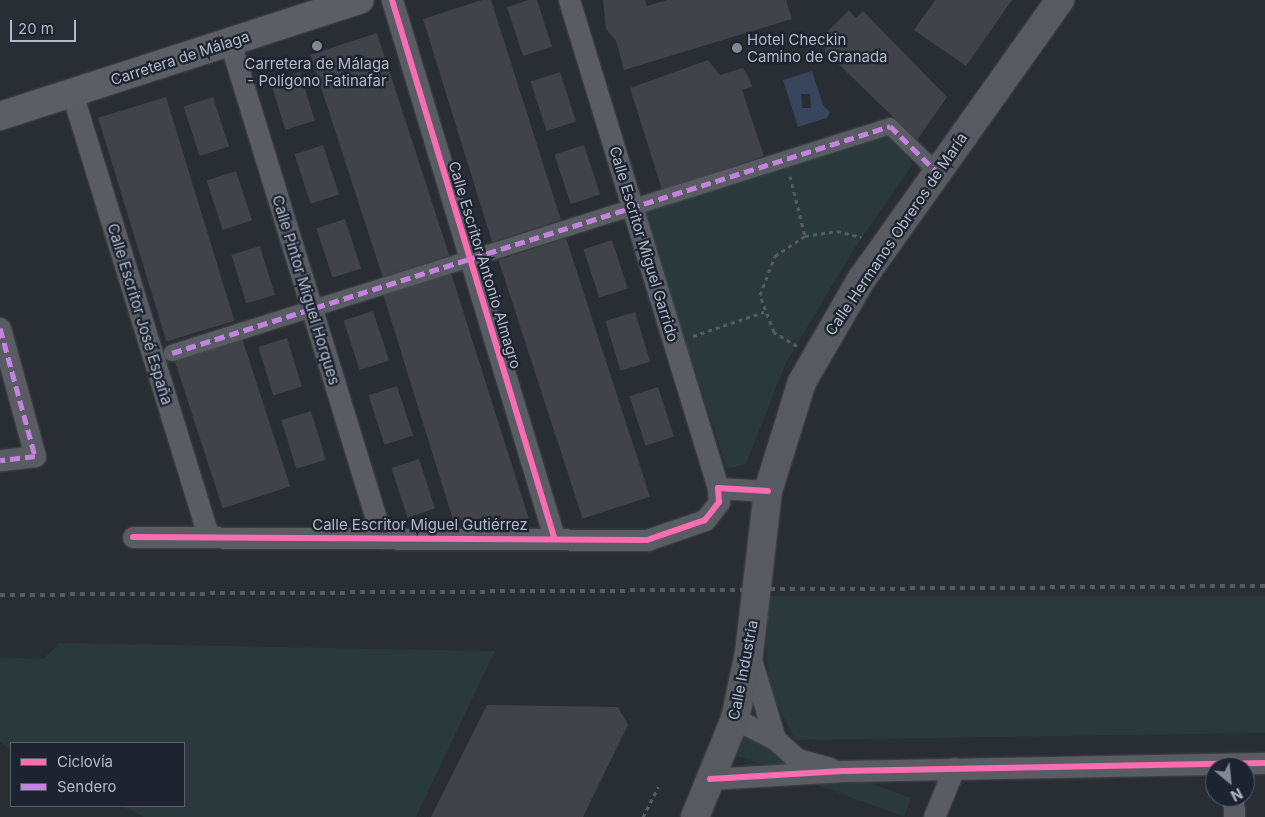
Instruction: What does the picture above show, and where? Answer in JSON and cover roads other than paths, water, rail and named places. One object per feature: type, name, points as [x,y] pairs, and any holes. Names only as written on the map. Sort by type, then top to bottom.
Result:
[{"type":"main road","name":"Carretera de Málaga","points":[[0,116],[360,0]]},
{"type":"main road","name":"Calle Hermanos Obreros de María","points":[[758,576],[768,491],[790,413],[814,357],[886,244],[936,171],[1060,0]]},
{"type":"main road","name":"Calle Industria","points":[[695,817],[735,719],[750,653],[758,576]]},
{"type":"street","name":"Calle Escritor Antonio Almagro","points":[[392,0],[554,537]]},
{"type":"street","name":"Calle Escritor Miguel Garrido","points":[[569,0],[718,488]]},
{"type":"street","name":"Calle Pintor Miguel Horques","points":[[230,42],[382,538]]},
{"type":"street","name":"Calle Escritor José España","points":[[72,93],[208,536]]},
{"type":"street","points":[[172,353],[890,126],[936,171]]},
{"type":"street","points":[[0,328],[35,456],[0,460]]},
{"type":"street","points":[[718,488],[768,491]]},
{"type":"street","name":"Calle Escritor Miguel Gutiérrez","points":[[133,538],[208,536],[554,537],[647,540],[671,534],[715,512],[718,488]]},
{"type":"street","points":[[750,653],[775,739]]},
{"type":"street","points":[[735,719],[775,739],[797,759],[843,770]]},
{"type":"street","points":[[710,779],[843,770],[1205,765]]},
{"type":"street","points":[[934,817],[954,768]]},
{"type":"water","points":[[812,71],[823,105],[830,112],[827,118],[798,127],[783,80]],"holes":[[[801,94],[810,94],[811,108],[802,108]]]},
{"type":"railway","points":[[0,595],[1265,586]]},
{"type":"place","name":"Carretera de Málaga - Polígono Fatinafar","points":[[317,46]]},
{"type":"place","name":"Hotel Checkin Camino de Granada","points":[[737,48]]}]
